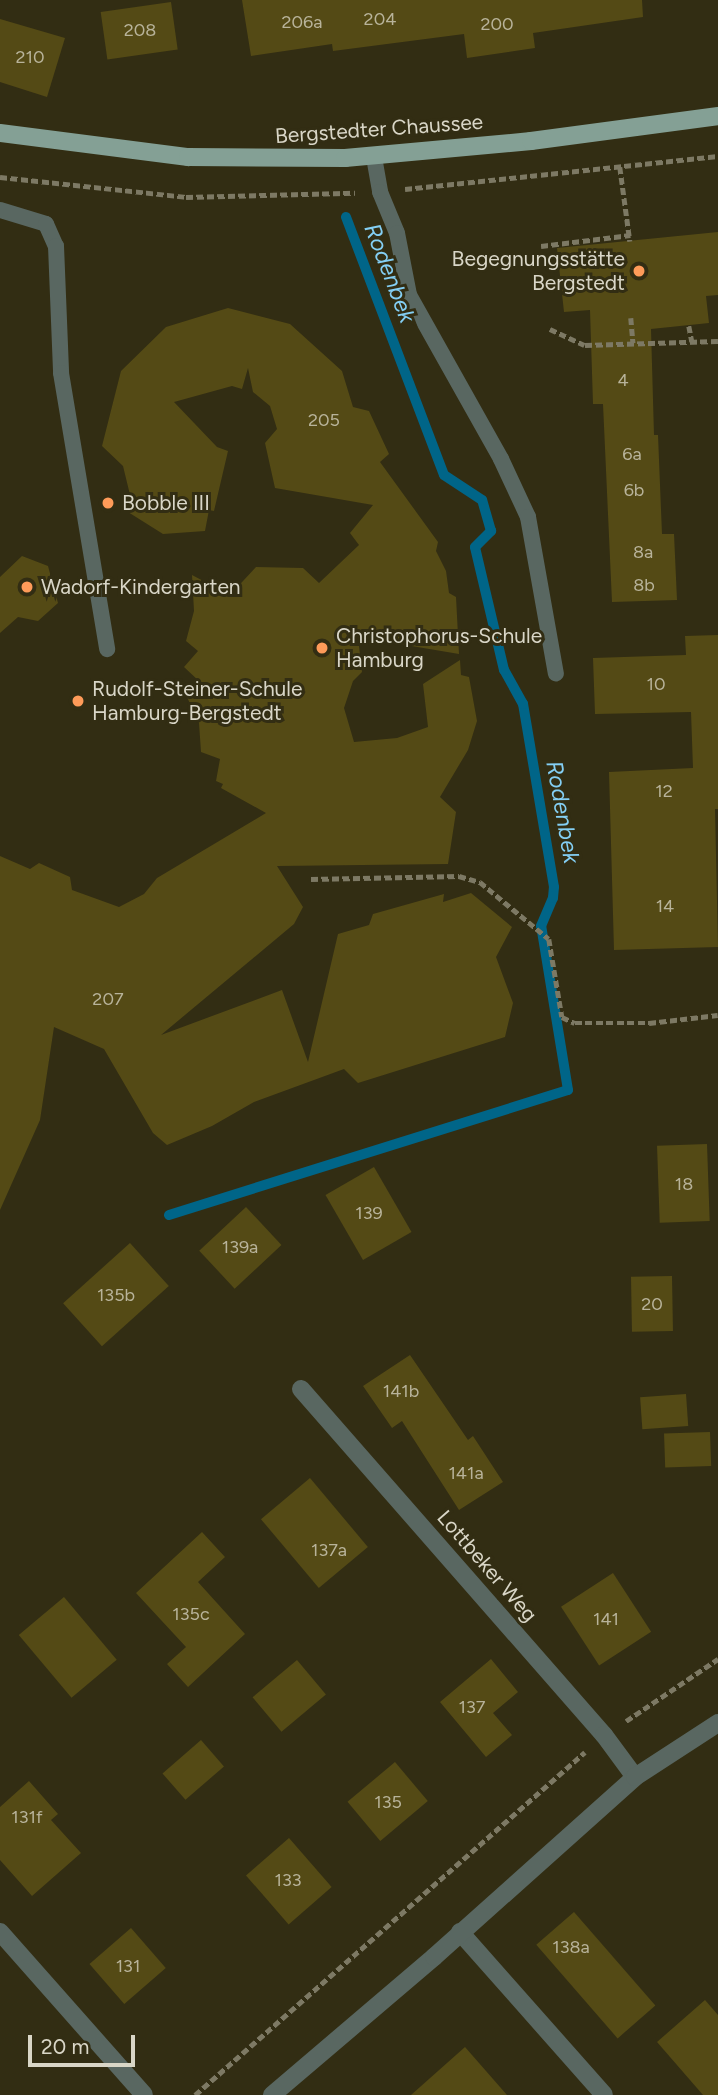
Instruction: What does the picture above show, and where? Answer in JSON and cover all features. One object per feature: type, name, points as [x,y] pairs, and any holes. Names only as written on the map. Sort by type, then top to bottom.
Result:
[{"type":"main road","name":"Bergstedter Chaussee","points":[[0,133],[188,157],[374,157],[531,141],[718,116]]},
{"type":"street","name":"Lottbeker Weg","points":[[302,1389],[604,1735],[635,1777]]},
{"type":"street","points":[[272,2095],[635,1777],[718,1723]]},
{"type":"street","points":[[0,1932],[144,2095]]},
{"type":"street","points":[[460,1932],[604,2095]]},
{"type":"lane","points":[[374,157],[380,192],[397,233],[409,295],[500,458],[528,517],[556,674]]},
{"type":"lane","points":[[0,210],[46,224],[56,246],[61,373],[107,649]]},
{"type":"path","points":[[541,246],[630,238],[620,167]]},
{"type":"path","points":[[631,318],[633,343]]},
{"type":"path","points":[[689,326],[692,342]]},
{"type":"path","points":[[550,329],[584,345],[718,341]]},
{"type":"path","points":[[311,879],[470,877],[480,881],[549,939],[562,1017],[575,1023],[649,1023],[718,1015]]},
{"type":"path","points":[[195,2095],[604,1735],[718,1659]]},
{"type":"building","points":[[242,0],[642,0],[643,17],[533,33],[535,48],[467,58],[464,34],[333,51],[332,44],[251,56]]},
{"type":"building","points":[[171,2],[178,50],[107,59],[101,12]]},
{"type":"building","points":[[0,19],[65,38],[47,97],[0,82]]},
{"type":"building","points":[[718,232],[718,295],[706,296],[709,323],[651,329],[654,435],[658,435],[662,534],[674,534],[677,600],[612,602],[603,404],[593,404],[590,310],[564,312],[557,248]]},
{"type":"building","points":[[228,308],[290,324],[342,371],[353,407],[369,411],[389,454],[380,462],[438,542],[436,551],[446,571],[449,593],[456,597],[459,654],[358,637],[362,672],[353,681],[344,708],[354,742],[397,738],[428,727],[423,684],[460,660],[461,675],[469,677],[477,721],[468,750],[440,797],[456,812],[448,864],[277,866],[303,907],[294,924],[161,1035],[282,990],[308,1062],[338,934],[369,925],[373,914],[444,894],[443,902],[471,893],[512,927],[496,957],[513,1003],[505,1037],[358,1083],[344,1069],[254,1102],[212,1126],[167,1145],[153,1133],[104,1049],[54,1027],[40,1120],[0,1210],[0,856],[30,869],[39,863],[70,877],[72,890],[119,907],[144,894],[157,878],[266,813],[221,788],[223,784],[216,781],[220,759],[201,752],[199,723],[187,697],[200,682],[184,667],[198,651],[186,641],[194,611],[192,575],[230,595],[256,567],[303,568],[319,583],[359,545],[350,533],[373,505],[275,488],[265,443],[277,429],[270,406],[253,392],[248,368],[242,389],[232,386],[174,402],[217,447],[228,451],[214,511],[209,510],[205,531],[163,534],[128,512],[131,499],[123,466],[102,446],[121,371],[166,327]]},
{"type":"building","name":"Wadorf-Kindergarten","points":[[22,556],[48,566],[58,603],[38,621],[18,617],[0,633],[0,577]]},
{"type":"building","points":[[718,635],[718,809],[715,809],[718,947],[614,950],[609,772],[693,768],[691,712],[595,714],[593,658],[686,655],[685,636]]},
{"type":"building","points":[[707,1144],[710,1221],[660,1223],[657,1146]]},
{"type":"building","points":[[374,1167],[412,1232],[363,1260],[326,1195]]},
{"type":"building","points":[[246,1207],[281,1245],[235,1289],[199,1251]]},
{"type":"building","points":[[130,1243],[169,1286],[102,1346],[63,1303]]},
{"type":"building","points":[[672,1276],[673,1331],[632,1332],[631,1277]]},
{"type":"building","points":[[410,1355],[468,1440],[473,1436],[503,1482],[459,1510],[402,1421],[392,1428],[363,1386]]},
{"type":"building","points":[[686,1394],[688,1426],[642,1429],[640,1397]]},
{"type":"building","points":[[710,1432],[711,1466],[665,1468],[664,1434]]},
{"type":"building","points":[[310,1478],[368,1547],[319,1588],[261,1519]]},
{"type":"building","points":[[202,1532],[225,1557],[198,1582],[245,1634],[188,1687],[167,1664],[186,1647],[136,1593]]},
{"type":"building","points":[[613,1573],[651,1632],[599,1665],[561,1607]]},
{"type":"building","points":[[64,1597],[117,1660],[72,1698],[19,1635]]},
{"type":"building","points":[[491,1659],[518,1692],[493,1713],[512,1735],[486,1757],[440,1702]]},
{"type":"building","points":[[297,1660],[326,1694],[281,1732],[253,1697]]},
{"type":"building","points":[[201,1740],[224,1766],[185,1800],[163,1773]]},
{"type":"building","points":[[395,1762],[428,1801],[380,1841],[348,1802]]},
{"type":"building","points":[[29,1781],[58,1814],[51,1820],[81,1853],[32,1896],[0,1860],[0,1807]]},
{"type":"building","points":[[289,1838],[332,1887],[289,1924],[246,1875]]},
{"type":"building","points":[[574,1912],[655,2006],[618,2038],[536,1945]]},
{"type":"building","points":[[131,1928],[166,1968],[124,2004],[89,1964]]},
{"type":"building","points":[[705,2000],[718,2015],[718,2095],[703,2095],[657,2042]]},
{"type":"building","points":[[465,2047],[507,2095],[411,2095]]},
{"type":"waterway","name":"Rodenbek","points":[[169,1215],[568,1090],[541,926],[553,898],[554,887],[523,704],[504,670],[475,547],[491,531],[482,500],[444,475],[346,217]]},
{"type":"place","name":"Begegnungsstätte Bergstedt","points":[[639,271]]},
{"type":"place","name":"Bobble III","points":[[108,503]]},
{"type":"place","name":"Wadorf-Kindergarten","points":[[27,587]]},
{"type":"place","name":"Christophorus-Schule Hamburg","points":[[322,648]]},
{"type":"place","name":"Rudolf-Steiner-Schule Hamburg-Bergstedt","points":[[78,701]]}]
